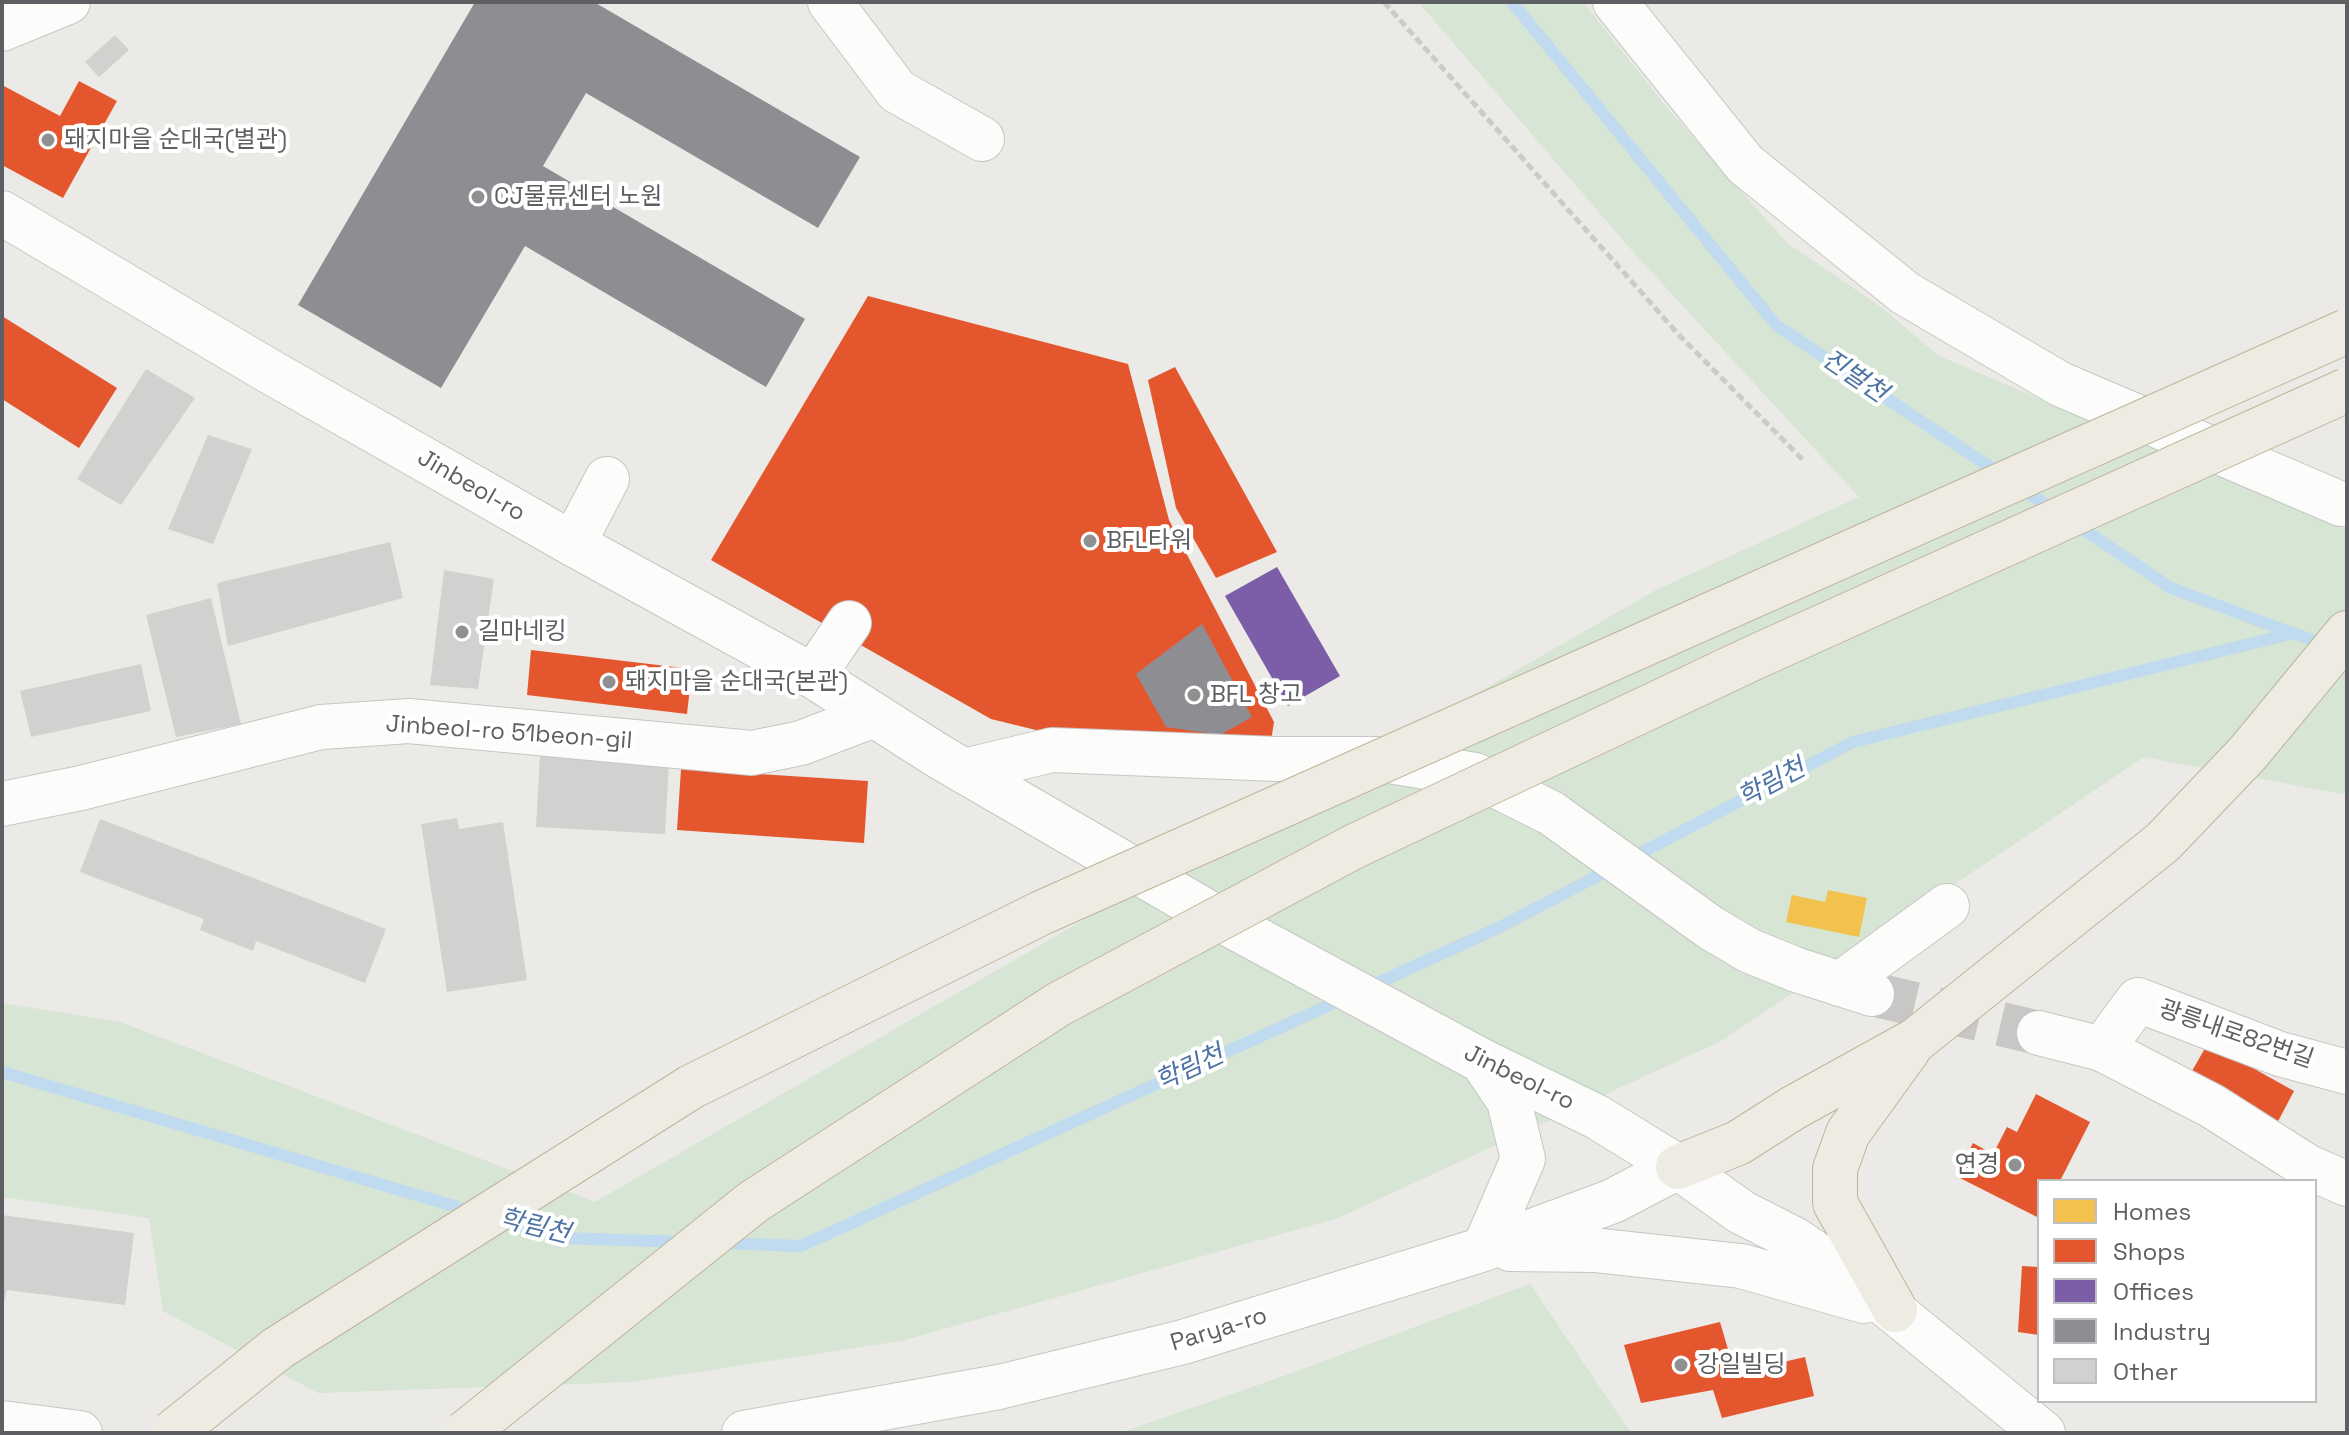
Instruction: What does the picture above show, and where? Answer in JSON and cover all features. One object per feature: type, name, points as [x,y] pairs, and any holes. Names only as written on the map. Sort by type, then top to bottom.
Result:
[{"type":"highway","points":[[172,1433],[278,1348],[691,1087],[1056,907],[2347,331]]},
{"type":"highway","points":[[465,1433],[753,1202],[1059,1004],[1353,847],[1753,658],[2347,390]]},
{"type":"highway","points":[[1678,1167],[1738,1143],[1793,1108],[1916,1040],[2163,842],[2248,753],[2347,633]]},
{"type":"highway","points":[[1895,1310],[1835,1203],[1835,1169],[1848,1133],[1916,1040]]},
{"type":"street","points":[[9,19],[68,2]]},
{"type":"street","points":[[830,2],[897,91],[982,139]]},
{"type":"street","points":[[1615,2],[1745,164],[1905,293],[2060,384],[2341,504]]},
{"type":"street","name":"Jinbeol-ro","points":[[2,213],[269,371],[813,676],[952,764],[1212,915],[1482,1061],[1597,1117],[1678,1167],[1741,1212],[1794,1239],[1895,1310],[2043,1433]]},
{"type":"street","points":[[573,544],[607,479]]},
{"type":"street","points":[[813,676],[849,623]]},
{"type":"street","name":"Jinbeol-ro 51beon-gil","points":[[2,804],[81,788],[321,727],[409,721],[752,753],[801,743],[874,715]]},
{"type":"street","points":[[952,764],[1052,750],[1277,759],[1377,759],[1475,775],[1551,813],[1711,928],[1750,951],[1856,989],[1947,906]]},
{"type":"street","name":"광릉내로82번길","points":[[2102,1049],[2138,1000],[2280,1054],[2347,1072]]},
{"type":"street","points":[[2039,1033],[2102,1049],[2212,1106],[2308,1167],[2347,1184]]},
{"type":"street","points":[[1482,1061],[1509,1101],[1523,1159],[1484,1249],[1594,1250],[1741,1266],[1895,1310]]},
{"type":"street","name":"Parya-ro","points":[[744,1433],[999,1387],[1183,1342],[1484,1249],[1613,1201],[1678,1167]]},
{"type":"street","points":[[2,1423],[80,1433]]},
{"type":"path","points":[[1384,2],[1680,336],[1805,462]]},
{"type":"green space","points":[[1418,2],[1583,2],[1669,110],[1787,243],[1881,307],[1939,356],[2347,529],[2347,795],[2144,757],[1721,1041],[1338,1218],[901,1341],[632,1382],[318,1393],[163,1311],[149,1218],[2,1197],[2,1003],[120,1022],[595,1202],[1656,590],[1859,497],[1634,253]]},
{"type":"green space","points":[[1530,1284],[1631,1433],[1120,1433],[1289,1374]]},
{"type":"building: Homes","points":[[1828,890],[1867,898],[1859,937],[1786,922],[1792,895],[1825,902]]},
{"type":"building: Shops","name":"돼지마을 순대국(별관)","points":[[79,81],[117,101],[63,198],[2,165],[2,85],[60,116]]},
{"type":"building: Shops","points":[[868,296],[1128,364],[1169,520],[1274,722],[1271,741],[1044,732],[991,719],[711,560]]},
{"type":"building: Shops","points":[[2,316],[117,388],[79,448],[2,399]]},
{"type":"building: Shops","points":[[1175,367],[1277,552],[1216,578],[1176,508],[1148,380]]},
{"type":"building: Shops","name":"돼지마을 순대국(본관)","points":[[531,650],[692,669],[687,714],[527,695]]},
{"type":"building: Shops","points":[[681,769],[868,781],[864,843],[677,830]]},
{"type":"building: Shops","points":[[2208,1043],[2294,1091],[2275,1127],[2188,1078]]},
{"type":"building: Shops","name":"연경","points":[[2036,1094],[2090,1122],[2061,1179],[2037,1179],[2037,1217],[1956,1176],[1973,1143],[1993,1154],[2007,1127],[2017,1132]]},
{"type":"building: Shops","points":[[2022,1266],[2037,1267],[2037,1335],[2018,1332]]},
{"type":"building: Shops","name":"강일빌딩","points":[[1720,1322],[1735,1373],[1805,1357],[1814,1396],[1722,1418],[1713,1390],[1641,1403],[1624,1345]]},
{"type":"building: Offices","points":[[1277,567],[1340,676],[1288,706],[1225,596]]},
{"type":"building: Industry","name":"CJ물류센터 노원","points":[[475,2],[594,2],[860,157],[818,228],[586,93],[543,166],[805,319],[766,387],[525,246],[441,388],[298,305]]},
{"type":"building: Industry","name":"BFL 창고","points":[[1202,624],[1252,717],[1220,735],[1166,727],[1136,674]]},
{"type":"building: Other","points":[[115,35],[129,50],[99,77],[85,62]]},
{"type":"building: Other","points":[[146,369],[195,398],[121,505],[77,479]]},
{"type":"building: Other","points":[[208,435],[252,449],[213,544],[168,529]]},
{"type":"building: Other","points":[[390,542],[403,598],[228,646],[217,583]]},
{"type":"building: Other","name":"길마네킹","points":[[444,570],[494,579],[478,689],[430,685]]},
{"type":"building: Other","points":[[211,598],[241,724],[176,737],[146,615]]},
{"type":"building: Other","points":[[141,664],[151,711],[31,737],[20,691]]},
{"type":"building: Other","points":[[540,755],[669,762],[665,834],[536,827]]},
{"type":"building: Other","points":[[457,818],[459,829],[503,822],[527,980],[447,992],[421,824]]},
{"type":"building: Other","points":[[100,819],[386,929],[365,983],[256,941],[253,951],[200,930],[204,919],[80,872]]},
{"type":"building: Other","points":[[2,1215],[134,1233],[125,1305],[7,1290],[2,1310]]},
{"type":"waterway","name":"진벌천","points":[[1512,2],[1776,325],[2002,475]]},
{"type":"waterway","name":"진벌천","points":[[2021,488],[2055,511]]},
{"type":"waterway","name":"진벌천","points":[[2074,523],[2171,588],[2292,633]]},
{"type":"waterway","name":"학림천","points":[[1631,858],[1853,742],[2294,633],[2328,646]]},
{"type":"waterway","name":"학림천","points":[[1369,987],[1498,928],[1611,869]]},
{"type":"waterway","name":"학림천","points":[[721,1243],[801,1246],[1345,998]]},
{"type":"waterway","name":"학림천","points":[[2,1072],[474,1212]]},
{"type":"waterway","name":"학림천","points":[[500,1220],[561,1238],[683,1242]]},
{"type":"tunnel","points":[[1872,994],[2039,1033]]},
{"type":"place","name":"돼지마을 순대국(별관)","points":[[48,140]]},
{"type":"place","name":"CJ물류센터 노원","points":[[478,197]]},
{"type":"place","name":"BFL타워","points":[[1090,541]]},
{"type":"place","name":"길마네킹","points":[[462,632]]},
{"type":"place","name":"돼지마을 순대국(본관)","points":[[609,682]]},
{"type":"place","name":"BFL 창고","points":[[1194,695]]},
{"type":"place","name":"연경","points":[[2015,1165]]},
{"type":"place","name":"강일빌딩","points":[[1681,1365]]}]
